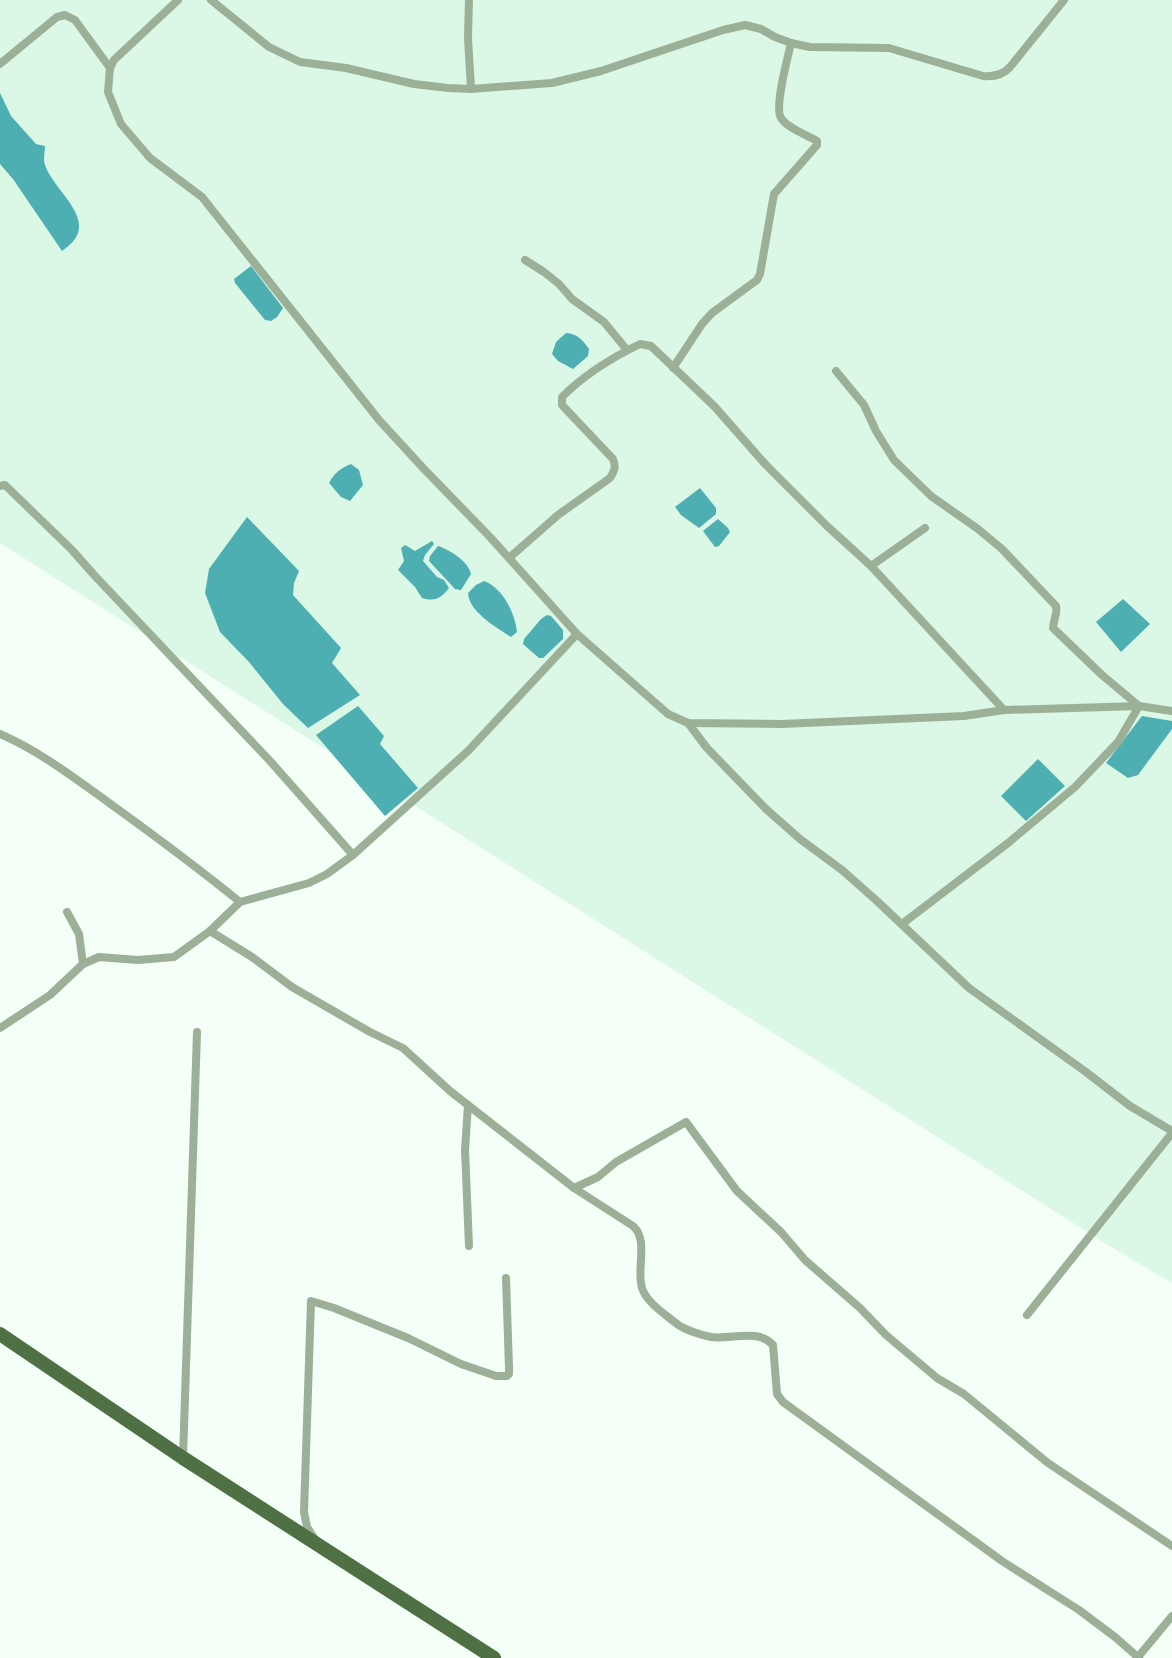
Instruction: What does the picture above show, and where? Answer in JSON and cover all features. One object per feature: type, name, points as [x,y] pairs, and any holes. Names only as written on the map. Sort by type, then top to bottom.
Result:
[{"type":"main road","points":[[0,1334],[183,1458],[494,1658]]},
{"type":"street","points":[[177,0],[114,60],[110,68],[108,92],[121,124],[150,158],[202,197],[379,420],[577,634],[668,714],[688,723],[782,724],[964,716],[1004,711],[1139,706],[1172,711]]},
{"type":"street","points":[[212,0],[269,47],[300,62],[346,68],[414,84],[471,89],[552,83],[601,71],[745,25],[761,29],[775,38],[810,47],[889,48],[993,77],[1010,67],[1064,0]]},
{"type":"street","points":[[469,0],[468,38],[471,89]]},
{"type":"street","points":[[0,64],[57,17],[65,15],[75,20],[110,68]]},
{"type":"street","points":[[673,368],[712,313],[757,280],[774,194],[817,145],[817,141],[786,123],[779,113],[782,80],[791,43]]},
{"type":"street","points":[[525,260],[544,272],[572,299],[604,322],[627,350]]},
{"type":"street","points":[[509,558],[558,515],[610,478],[616,466],[613,459],[562,405],[562,397],[576,383],[605,362],[640,344],[651,346],[715,407],[765,465],[871,566],[1004,711]]},
{"type":"street","points":[[836,371],[864,405],[876,431],[894,460],[931,496],[978,529],[1022,568],[1056,606],[1057,613],[1053,621],[1053,628],[1102,675],[1139,706]]},
{"type":"street","points":[[2,483],[72,550],[271,762],[354,855]]},
{"type":"street","points":[[871,566],[925,528]]},
{"type":"street","points":[[0,1028],[50,995],[83,964],[99,957],[138,960],[174,957],[210,931],[240,902],[309,883],[327,874],[354,855],[468,751],[577,634]]},
{"type":"street","points":[[902,924],[1008,843],[1075,787],[1118,742],[1139,706]]},
{"type":"street","points":[[688,723],[707,748],[766,809],[800,839],[842,870],[969,988],[1130,1106],[1172,1132],[1027,1315]]},
{"type":"street","points":[[1,736],[26,746],[60,767],[169,846],[240,902]]},
{"type":"street","points":[[67,912],[79,934],[83,964]]},
{"type":"street","points":[[210,931],[252,957],[292,987],[370,1032],[403,1048],[435,1079],[574,1188],[639,1231],[642,1290],[652,1303],[680,1326],[713,1337],[747,1336],[769,1341],[773,1345],[777,1394],[783,1402],[1002,1561],[1079,1610],[1138,1658],[1172,1616]]},
{"type":"street","points":[[183,1458],[197,1032]]},
{"type":"street","points":[[468,1105],[465,1150],[469,1246]]},
{"type":"street","points":[[574,1188],[598,1177],[616,1162],[686,1122],[738,1191],[781,1232],[805,1260],[860,1308],[886,1335],[937,1378],[964,1394],[1048,1463],[1172,1546]]},
{"type":"street","points":[[319,1546],[307,1527],[304,1512],[311,1301],[408,1338],[460,1364],[496,1376],[507,1376],[509,1368],[506,1278]]},
{"type":"shaded area","points":[[0,0],[1172,0],[1172,1283],[1108,1245],[0,543]]},
{"type":"water","points":[[0,93],[11,116],[36,144],[45,146],[45,165],[78,219],[79,230],[74,240],[62,251],[13,179],[0,164]]},
{"type":"water","points":[[251,266],[283,308],[271,321],[265,320],[235,283],[234,279]]},
{"type":"water","points":[[566,333],[579,338],[589,349],[588,356],[573,369],[558,361],[552,354],[556,342]]},
{"type":"water","points":[[351,464],[359,470],[363,485],[350,501],[341,497],[329,483],[338,471]]},
{"type":"water","points":[[700,488],[716,508],[716,514],[699,528],[681,515],[675,507]]},
{"type":"water","points":[[247,517],[299,571],[294,583],[293,595],[341,648],[332,663],[360,695],[308,728],[283,704],[249,662],[220,632],[205,593],[209,569]]},
{"type":"water","points":[[718,519],[730,532],[719,546],[715,547],[703,531]]},
{"type":"water","points":[[432,541],[434,544],[423,561],[437,577],[444,580],[449,588],[441,597],[431,600],[422,598],[415,587],[398,570],[404,561],[401,548],[405,545],[415,551]]},
{"type":"water","points":[[438,546],[458,557],[469,569],[471,574],[461,590],[455,589],[429,561]]},
{"type":"water","points":[[484,581],[497,589],[511,609],[517,632],[511,637],[478,613],[470,600],[468,593]]},
{"type":"water","points":[[1123,599],[1150,624],[1121,652],[1096,622]]},
{"type":"water","points":[[547,615],[551,616],[563,630],[563,639],[543,658],[539,658],[523,644],[524,639]]},
{"type":"water","points":[[358,706],[384,736],[380,744],[418,788],[385,816],[316,735]]},
{"type":"water","points":[[1142,716],[1172,721],[1172,729],[1138,775],[1128,778],[1106,763]]},
{"type":"water","points":[[1038,759],[1065,786],[1026,821],[1001,796]]}]
